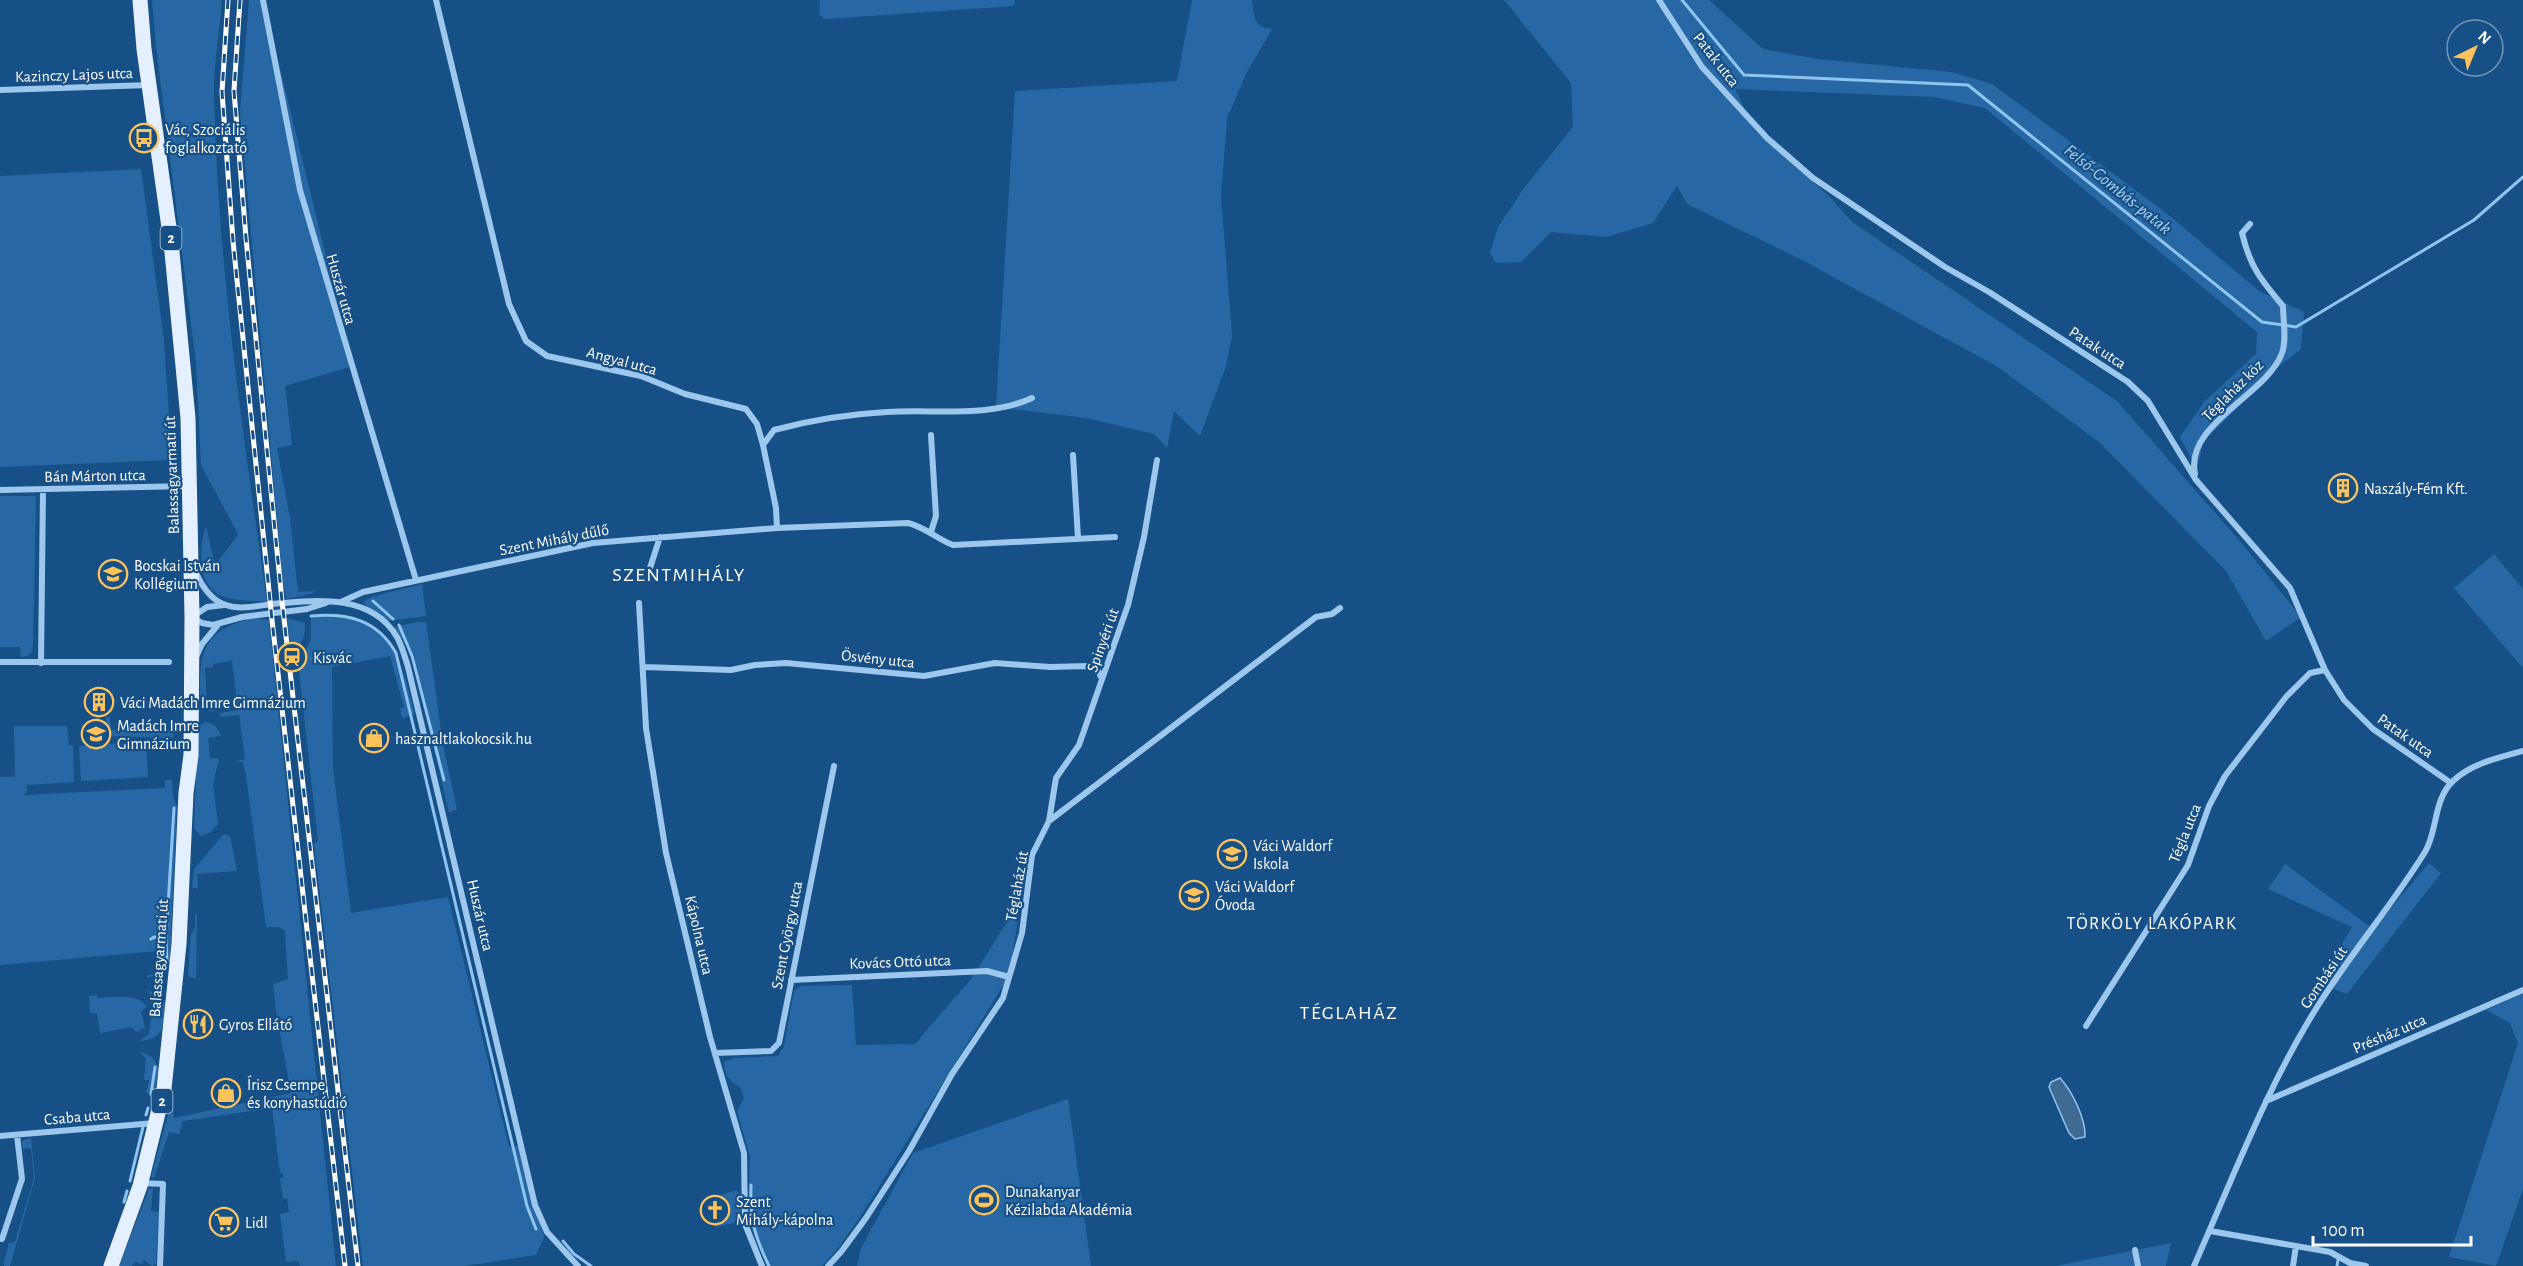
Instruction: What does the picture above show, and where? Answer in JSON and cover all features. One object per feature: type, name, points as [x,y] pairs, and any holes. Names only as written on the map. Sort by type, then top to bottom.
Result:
[{"type":"main road","name":"Balassagyarmati út","points":[[111,1266],[141,1183],[157,1123],[168,1061],[179,944],[186,793],[191,755],[192,617],[188,418],[171,242],[149,85],[140,0]]},
{"type":"street","name":"Huszár utca","points":[[263,0],[300,190],[416,580]]},
{"type":"street","name":"Angyal utca","points":[[436,0],[497,263],[509,303],[526,341],[548,356],[641,376],[685,394],[746,409],[757,424],[763,445]]},
{"type":"street","name":"Patak utca","points":[[1659,0],[1702,67],[1767,138],[1813,178],[1846,203],[2128,382],[2148,401],[2196,480],[2290,588],[2325,670],[2344,700],[2360,718],[2451,783]]},
{"type":"street","name":"Kazinczy Lajos utca","points":[[0,90],[149,85]]},
{"type":"street","name":"Téglaház köz","points":[[2196,480],[2193,464],[2199,442],[2272,370],[2283,352],[2283,306],[2263,282],[2249,260],[2242,233],[2250,224]]},
{"type":"street","points":[[777,528],[776,508],[763,445],[774,430],[812,420],[887,412],[989,409],[1013,406],[1032,398]]},
{"type":"street","points":[[931,435],[936,516],[931,532]]},
{"type":"street","points":[[1073,455],[1078,538]]},
{"type":"street","name":"Spinyéri út","points":[[1049,821],[1056,778],[1079,745],[1128,605],[1144,537],[1157,460]]},
{"type":"street","name":"Bán Márton utca","points":[[0,490],[190,486]]},
{"type":"street","points":[[40,663],[43,489]]},
{"type":"street","name":"Szent Mihály dűlő","points":[[340,602],[363,592],[593,543],[660,537],[777,528],[908,522],[920,526],[944,542],[953,545],[1115,537]]},
{"type":"street","points":[[650,568],[660,537]]},
{"type":"street","points":[[191,561],[206,591],[224,605]]},
{"type":"street","name":"Huszár utca","points":[[329,602],[307,609],[242,617],[219,624],[208,625],[192,617],[207,607],[224,605],[249,607],[308,601],[340,602],[374,614],[389,627],[402,648],[535,1205],[547,1232],[578,1266]]},
{"type":"street","name":"Kápolna utca","points":[[639,603],[646,728],[666,853],[715,1053],[744,1153],[745,1224],[762,1266]]},
{"type":"street","name":"Téglaház út","points":[[828,1266],[866,1218],[909,1151],[952,1074],[1003,998],[1022,933],[1032,855],[1049,821],[1316,617],[1332,614],[1340,608]]},
{"type":"street","points":[[191,671],[202,644],[219,624]]},
{"type":"street","points":[[0,662],[169,662]]},
{"type":"street","name":"Ösvény utca","points":[[644,667],[731,670],[755,665],[786,663],[924,676],[995,663],[1050,667],[1088,666],[1098,671],[1102,680]]},
{"type":"street","name":"Tégla utca","points":[[2086,1026],[2188,866],[2209,806],[2225,776],[2286,697],[2310,673],[2325,670]]},
{"type":"street","name":"Gombási út","points":[[2194,1266],[2266,1101],[2318,1005],[2381,918],[2427,849],[2436,811],[2451,783],[2463,772],[2488,760],[2523,751]]},
{"type":"street","name":"Szent György utca","points":[[715,1053],[771,1051],[777,1047],[834,766]]},
{"type":"street","name":"Kovács Ottó utca","points":[[791,980],[987,971],[1009,977]]},
{"type":"street","name":"Présház utca","points":[[2266,1101],[2523,990]]},
{"type":"street","name":"Csaba utca","points":[[0,1136],[157,1123]]},
{"type":"street","points":[[0,1239],[2,1239],[22,1179],[17,1135]]},
{"type":"street","points":[[141,1183],[163,1184],[160,1266]]},
{"type":"street","points":[[2210,1231],[2330,1252],[2349,1263],[2366,1266]]},
{"type":"street","points":[[2293,1266],[2296,1246]]},
{"type":"street","points":[[2135,1250],[2138,1266]]},
{"type":"shaded area","points":[[152,0],[222,0],[214,91],[220,219],[233,347],[267,602],[224,597],[208,585],[202,566],[202,545],[206,526],[215,566],[238,534],[201,465],[196,363]]},
{"type":"shaded area","points":[[249,0],[263,0],[353,366],[285,386],[292,445],[277,448],[290,518],[298,592],[315,591],[287,599],[283,585],[240,112]]},
{"type":"shaded area","points":[[820,0],[1015,0],[1014,6],[825,19],[819,14]]},
{"type":"shaded area","points":[[1192,0],[1252,0],[1254,16],[1258,23],[1272,29],[1247,72],[1227,118],[1221,196],[1232,335],[1226,366],[1200,436],[1174,411],[1167,448],[1154,434],[1086,418],[996,407],[1015,91],[1177,81]]},
{"type":"shaded area","points":[[1504,0],[1709,0],[1763,49],[1817,59],[1951,72],[1992,84],[2165,212],[2259,291],[2304,312],[2301,349],[2277,368],[2203,442],[2197,470],[2180,437],[2205,401],[2256,354],[2257,332],[1985,108],[1934,97],[1735,89],[1756,132],[1829,196],[1852,222],[2117,401],[2239,540],[2301,617],[2266,641],[2226,571],[2100,443],[1998,367],[1804,261],[1687,204],[1677,186],[1653,223],[1606,237],[1551,232],[1521,262],[1496,263],[1490,253],[1498,227],[1524,188],[1573,127],[1571,83]]},
{"type":"shaded area","points":[[141,169],[164,340],[172,460],[0,467],[0,176]]},
{"type":"shaded area","points":[[0,496],[36,496],[33,645],[32,652],[21,657],[20,647],[0,647]]},
{"type":"shaded area","points":[[2494,554],[2523,589],[2523,668],[2454,588]]},
{"type":"shaded area","points":[[422,584],[426,616],[389,621],[366,606],[364,602],[381,594]]},
{"type":"shaded area","points":[[340,615],[359,620],[374,628],[385,638],[401,664],[415,714],[402,718],[400,708],[404,707],[390,656],[332,667],[333,769],[351,913],[448,897],[509,1147],[520,1146],[544,1237],[536,1255],[465,1266],[363,1266],[314,844],[318,841],[298,662],[301,661],[311,639],[311,616]]},
{"type":"shaded area","points":[[252,618],[269,620],[336,1266],[300,1266],[299,1261],[286,1262],[280,1214],[289,1212],[287,1198],[283,1199],[280,1178],[283,1178],[283,1173],[280,1173],[272,1108],[183,1121],[179,1134],[169,1132],[154,1178],[151,1177],[170,1108],[173,1107],[174,1118],[291,1093],[273,984],[288,979],[285,931],[279,927],[266,927],[246,775],[243,762],[235,762],[245,759],[239,715],[221,717],[219,713],[238,710],[232,661],[213,664],[213,667],[205,668],[207,705],[215,712],[203,709],[200,704],[202,659],[206,648],[221,631]]},
{"type":"shaded area","points":[[287,618],[305,623],[304,637],[291,654]]},
{"type":"shaded area","points":[[426,622],[443,745],[457,810],[449,812],[414,665],[408,647],[394,627]]},
{"type":"shaded area","points":[[106,717],[110,717],[111,730],[174,729],[173,738],[107,736]]},
{"type":"shaded area","points":[[204,722],[215,726],[221,736],[208,738],[210,758],[219,758],[213,784],[218,824],[211,832],[201,836],[194,828],[198,726]]},
{"type":"shaded area","points":[[14,726],[67,726],[69,745],[73,745],[74,782],[27,785],[24,795],[165,788],[165,780],[172,780],[173,797],[177,806],[170,961],[158,974],[147,978],[157,971],[159,951],[0,965],[0,777],[15,777]]},
{"type":"shaded area","points":[[146,742],[148,777],[81,781],[79,746]]},
{"type":"shaded area","points":[[224,834],[230,836],[237,871],[197,874],[198,889],[192,887],[194,869]]},
{"type":"shaded area","points":[[2429,863],[2441,873],[2347,994],[2320,983],[2352,927],[2268,889],[2285,864],[2373,929]]},
{"type":"shaded area","points":[[1021,900],[1009,976],[862,1214],[837,1250],[822,1266],[767,1266],[751,1227],[748,1212],[750,1157],[737,1111],[744,1098],[740,1087],[728,1077],[724,1062],[734,1058],[778,1056],[784,1046],[794,991],[801,986],[852,985],[856,1045],[915,1044],[971,979]]},
{"type":"shaded area","points":[[197,913],[196,979],[188,976],[191,934],[195,928],[195,914]]},
{"type":"shaded area","points":[[146,990],[159,994],[166,1004],[164,1019],[158,1034],[148,1040],[139,1041],[149,1034],[154,997]]},
{"type":"shaded area","points":[[2523,994],[2523,1189],[2496,1266],[2449,1257],[2518,1043],[2510,1023],[2486,1010]]},
{"type":"shaded area","points":[[97,995],[97,998],[124,997],[143,1002],[147,1007],[141,1012],[145,1028],[136,1032],[132,1027],[100,1033],[97,1013],[90,1013],[89,996]]},
{"type":"shaded area","points":[[139,1051],[152,1057],[159,1068],[154,1095],[146,1093],[149,1080],[144,1080],[146,1059]]},
{"type":"shaded area","points":[[2060,1078],[2077,1106],[2083,1122],[2085,1137],[2075,1139],[2069,1133],[2049,1087],[2051,1082]]},
{"type":"shaded area","name":"Dunakanyar Kézilabda Akadémia","points":[[1068,1099],[1091,1266],[857,1266],[861,1248],[913,1153]]},
{"type":"shaded area","points":[[31,1138],[35,1178],[10,1266],[4,1266],[8,1243],[15,1242],[34,1178],[31,1148],[23,1149],[22,1143],[25,1139]]},
{"type":"shaded area","points":[[153,1188],[151,1211],[159,1212],[156,1264],[152,1266],[144,1260],[141,1264],[135,1261],[132,1266],[119,1266],[149,1189]]},
{"type":"shaded area","points":[[736,1190],[739,1193],[741,1214],[738,1222],[716,1227],[706,1200]]},
{"type":"shaded area","points":[[2171,1243],[2166,1266],[2055,1266]]},
{"type":"waterway","name":"Felső-Gombás-patak","points":[[1682,0],[1744,75],[1968,85],[2262,322],[2296,327],[2474,220],[2523,177]]},
{"type":"waterway","points":[[373,601],[393,619]]},
{"type":"waterway","points":[[311,616],[349,617],[360,621],[380,632],[396,653],[527,1206],[536,1229]]},
{"type":"waterway","points":[[399,625],[412,656],[444,780]]},
{"type":"waterway","points":[[167,961],[166,939],[174,808]]},
{"type":"waterway","points":[[151,939],[154,937],[166,939]]},
{"type":"waterway","points":[[151,1094],[155,1067]]},
{"type":"waterway","points":[[146,1115],[148,1108]]},
{"type":"waterway","points":[[130,1181],[143,1127]]},
{"type":"waterway","points":[[751,1185],[754,1227],[769,1266]]},
{"type":"waterway","points":[[124,1202],[127,1191]]},
{"type":"waterway","points":[[563,1241],[574,1254],[591,1266]]},
{"type":"waterway","points":[[2337,1266],[2338,1260]]},
{"type":"railway","points":[[228,0],[222,92],[233,241],[272,620],[345,1266]]},
{"type":"railway","points":[[240,0],[234,91],[246,238],[282,601],[358,1266]]},
{"type":"place","name":"Vác, Szociális foglalkoztató","points":[[144,138]]},
{"type":"place","name":"Naszály-Fém Kft.","points":[[2343,488]]},
{"type":"place","name":"Bocskai István Kollégium","points":[[113,574]]},
{"type":"place","name":"Kisvác","points":[[292,657]]},
{"type":"place","name":"Váci Madách Imre Gimnázium","points":[[99,702]]},
{"type":"place","name":"Madách Imre Gimnázium","points":[[96,734]]},
{"type":"place","name":"hasznaltlakokocsik.hu","points":[[374,738]]},
{"type":"place","name":"Váci Waldorf Iskola","points":[[1232,854]]},
{"type":"place","name":"Váci Waldorf Óvoda","points":[[1194,895]]},
{"type":"place","name":"Gyros Ellátó","points":[[198,1024]]},
{"type":"place","name":"Írisz Csempe és konyhastúdió","points":[[226,1093]]},
{"type":"place","name":"Dunakanyar Kézilabda Akadémia","points":[[984,1200]]},
{"type":"place","name":"Szent Mihály-kápolna","points":[[715,1210]]},
{"type":"place","name":"Lidl","points":[[224,1222]]},
{"type":"district","name":"SZENTMIHÁLY","points":[[679,574]]},
{"type":"district","name":"TÖRKÖLY LAKÓPARK","points":[[2152,923]]},
{"type":"district","name":"TÉGLAHÁZ","points":[[1349,1012]]}]
